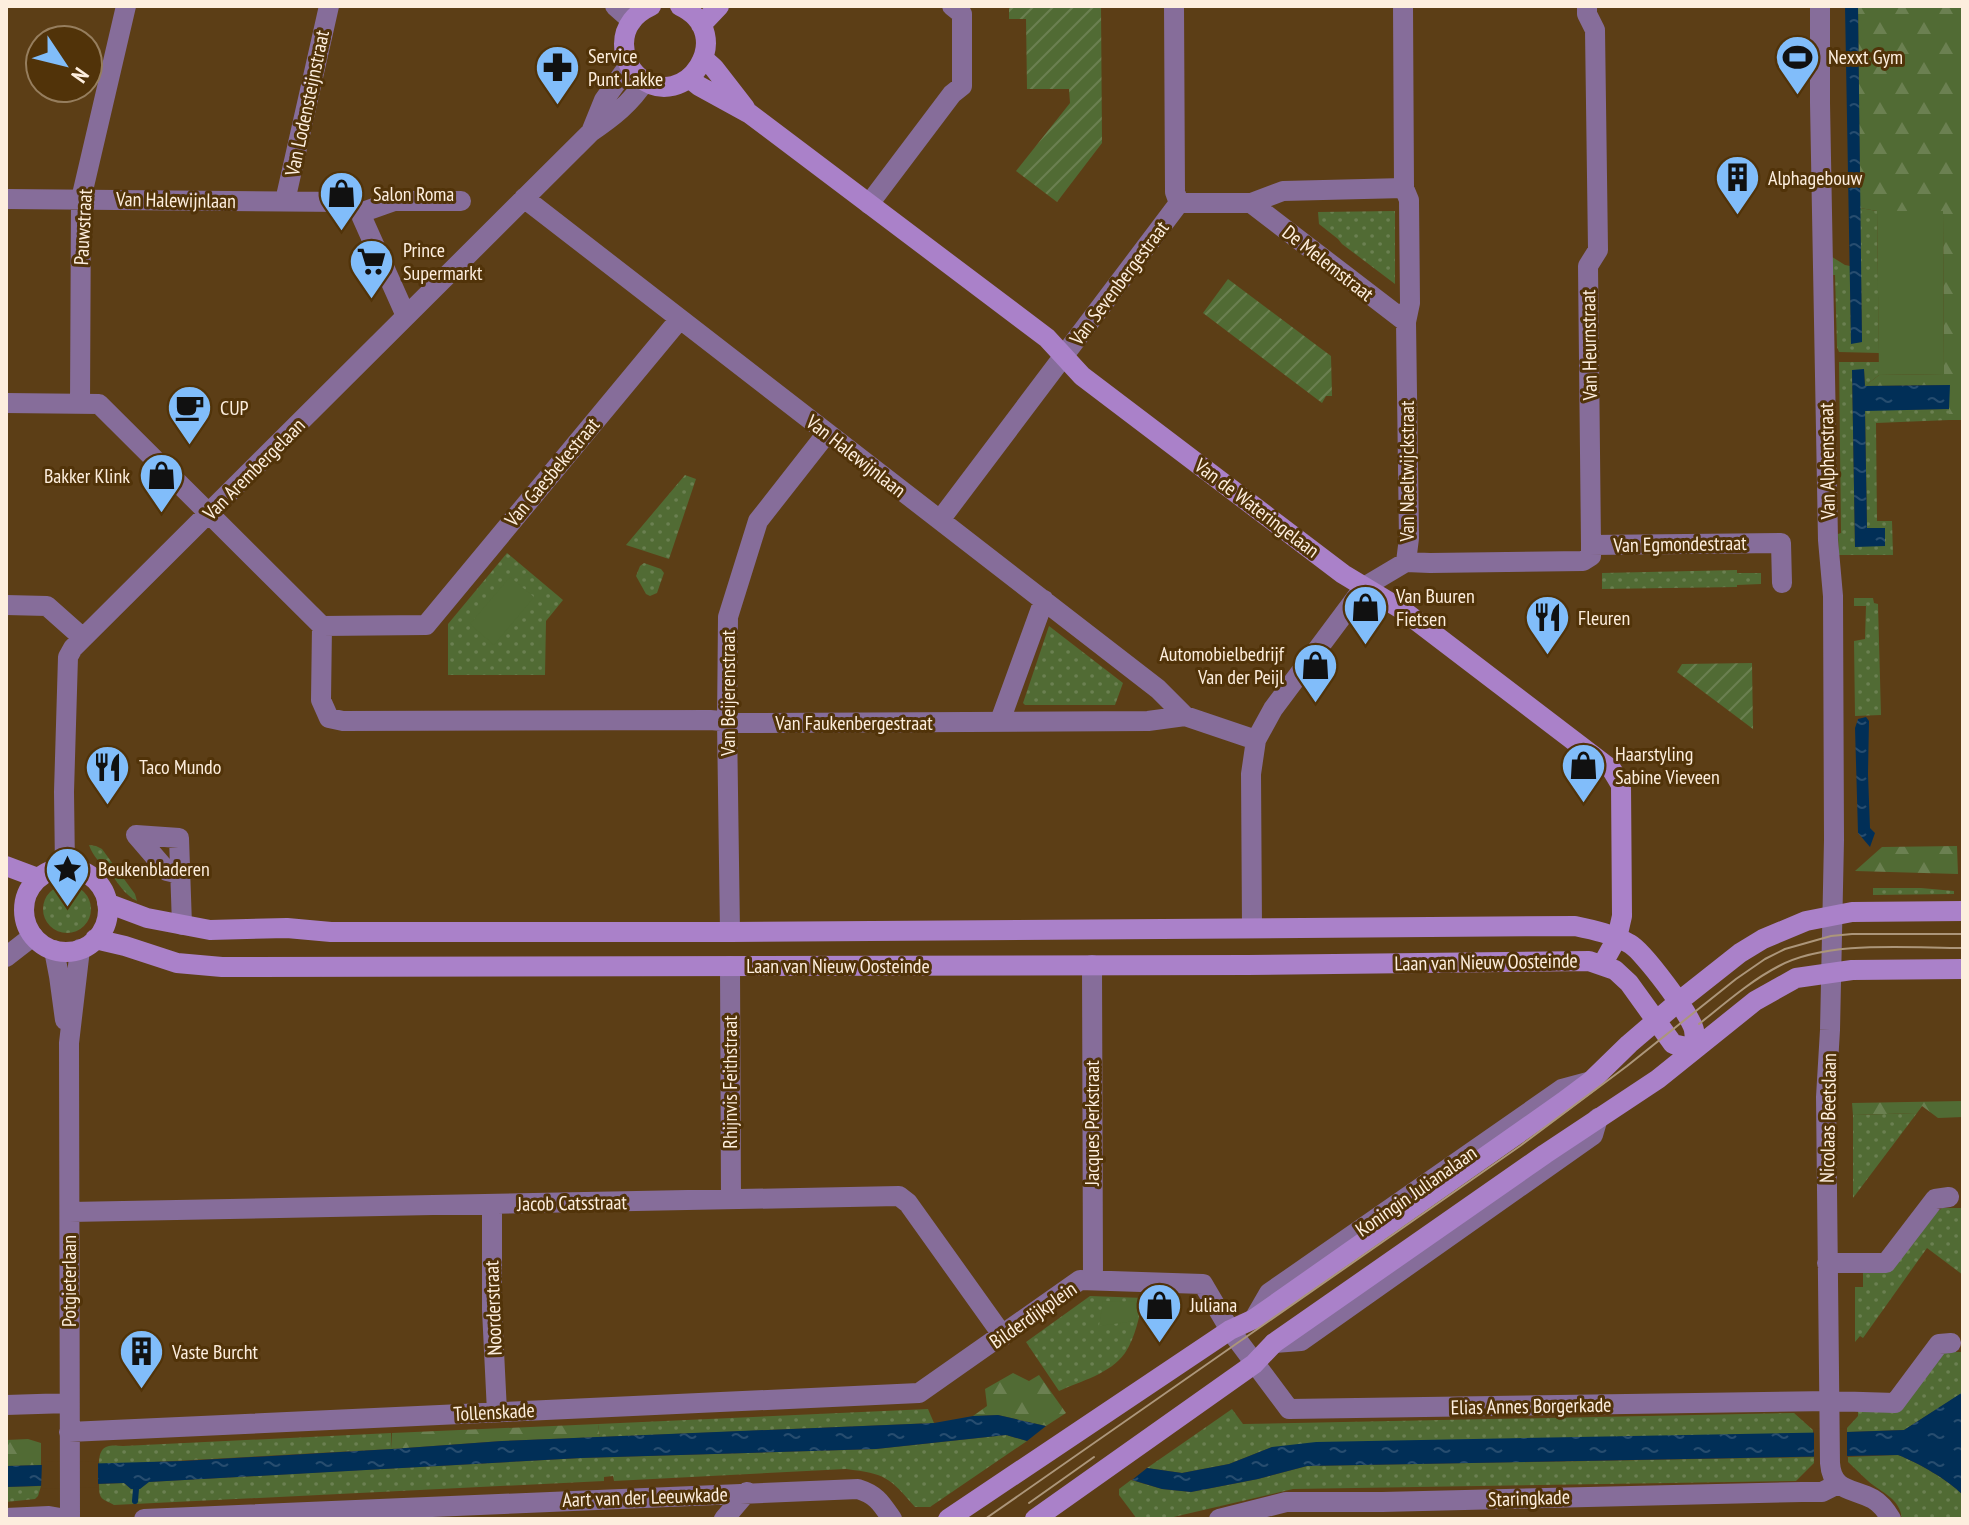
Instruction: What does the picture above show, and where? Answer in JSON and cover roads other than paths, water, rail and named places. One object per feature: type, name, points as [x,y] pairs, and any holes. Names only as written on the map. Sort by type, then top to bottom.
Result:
[{"type":"main road","points":[[640,11],[627,29],[624,47],[629,65],[645,81],[667,86],[679,84],[698,70],[706,47],[701,25],[693,14],[680,6]]},
{"type":"main road","points":[[701,25],[719,6]]},
{"type":"main road","name":"Van de Wateringelaan","points":[[704,59],[750,114]]},
{"type":"main road","name":"Van de Wateringelaan","points":[[689,78],[750,114],[1047,338],[1082,376],[1343,574],[1401,609],[1612,770],[1621,785],[1622,916],[1617,938],[1602,965]]},
{"type":"main road","points":[[6,866],[38,878]]},
{"type":"main road","points":[[6,907],[29,927],[42,944],[54,950],[67,951],[87,944],[105,923],[107,903],[102,889],[93,878],[80,870],[54,869],[38,878],[26,896],[24,910],[29,927]]},
{"type":"main road","name":"Laan van Nieuw Oosteinde","points":[[87,944],[125,946],[177,963],[222,967],[1589,961],[1615,970],[1629,983],[1673,1044],[1695,1049],[1694,1028],[1641,952],[1617,938],[1575,926],[331,932],[287,928],[210,930],[136,915],[107,903]]},
{"type":"main road","name":"Koningin Julianalaan","points":[[948,1519],[1230,1330],[1254,1319],[1591,1081],[1655,1020],[1740,953],[1763,939],[1806,921],[1861,911],[1963,911]]},
{"type":"main road","points":[[1035,1519],[1254,1364],[1274,1343],[1658,1079],[1755,1001],[1796,978],[1830,972],[1963,969]]},
{"type":"street","name":"Pauwstraat","points":[[80,404],[81,199],[126,6]]},
{"type":"street","name":"Van Lodensteijnstraat","points":[[285,201],[329,6]]},
{"type":"street","points":[[615,6],[640,11]]},
{"type":"street","points":[[869,204],[952,94],[962,86],[962,14],[952,6]]},
{"type":"street","name":"Van Sevenbergestraat","points":[[940,520],[1179,203],[1175,192],[1174,6]]},
{"type":"street","name":"Van Naeltwijckstraat","points":[[1252,928],[1251,774],[1256,740],[1273,709],[1364,587],[1406,562],[1409,538],[1406,322],[1410,303],[1410,214],[1404,188],[1403,6]]},
{"type":"street","name":"Van Heurnstraat","points":[[1587,6],[1587,14],[1595,30],[1598,250],[1588,266],[1591,545]]},
{"type":"street","name":"Van Alphenstraat","points":[[1820,6],[1828,560],[1833,596],[1832,916]]},
{"type":"street","name":"Van Arembergelaan","points":[[591,132],[604,100],[629,65]]},
{"type":"street","name":"Van Arembergelaan","points":[[65,868],[68,657],[83,638],[524,198],[591,132],[618,114],[645,81]]},
{"type":"street","points":[[1179,203],[1251,203],[1283,191],[1404,188]]},
{"type":"street","name":"Van Halewijnlaan","points":[[524,198],[1158,689],[1185,716]]},
{"type":"street","name":"Van Halewijnlaan","points":[[6,199],[285,201],[353,208],[394,201],[461,201]]},
{"type":"street","name":"De Melemstraat","points":[[1251,203],[1406,322]]},
{"type":"street","points":[[353,208],[406,316]]},
{"type":"street","name":"Van Gaesbekestraat","points":[[322,626],[426,625],[679,320]]},
{"type":"street","points":[[6,403],[99,404],[322,626]]},
{"type":"street","name":"Van Beijerenstraat","points":[[730,932],[728,617],[758,521],[827,433]]},
{"type":"street","name":"Van Egmondestraat","points":[[1406,562],[1583,561],[1591,556],[1591,545],[1781,543],[1782,583]]},
{"type":"street","points":[[1000,721],[1044,600]]},
{"type":"street","points":[[6,605],[47,606],[83,638]]},
{"type":"street","name":"Van Faukenbergestraat","points":[[322,626],[321,700],[329,718],[343,721],[1148,721],[1185,716],[1256,740]]},
{"type":"street","points":[[180,874],[182,925]]},
{"type":"street","name":"Nicolaas Beetslaan","points":[[1832,916],[1826,1097],[1827,1263],[1830,1463],[1831,1474],[1838,1484]]},
{"type":"street","points":[[6,957],[29,927]]},
{"type":"street","name":"Potgieterlaan","points":[[69,1043],[87,944]]},
{"type":"street","name":"Potgieterlaan","points":[[54,950],[69,1043],[68,1519]]},
{"type":"street","name":"Jacques Perkstraat","points":[[1092,965],[1093,1280]]},
{"type":"street","name":"Rhijnvis Feithstraat","points":[[730,966],[731,1198]]},
{"type":"street","name":"Jacob Catsstraat","points":[[70,1212],[899,1196],[908,1203],[1003,1336]]},
{"type":"street","points":[[1827,1263],[1886,1263],[1935,1199],[1949,1197]]},
{"type":"street","name":"Noorderstraat","points":[[492,1205],[492,1310],[497,1412]]},
{"type":"street","name":"Bilderdijkplein","points":[[919,1393],[1080,1280],[1203,1284],[1230,1330]]},
{"type":"street","points":[[1230,1330],[1254,1364]]},
{"type":"street","points":[[1830,1401],[1895,1403],[1939,1344],[1951,1343]]},
{"type":"street","name":"Elias Annes Borgerkade","points":[[1254,1364],[1289,1409],[1830,1401]]},
{"type":"street","name":"Tollenskade","points":[[69,1432],[919,1393]]},
{"type":"street","points":[[6,1405],[69,1403]]},
{"type":"street","points":[[1838,1484],[1875,1500],[1891,1519]]},
{"type":"street","name":"Staringkade","points":[[1219,1519],[1286,1502],[1822,1492],[1838,1484]]},
{"type":"street","name":"Aart van der Leeuwkade","points":[[144,1519],[368,1514],[747,1492],[858,1489],[872,1493],[892,1519]]},
{"type":"street","points":[[724,1519],[747,1492]]},
{"type":"street","points":[[6,1518],[49,1516],[68,1519]]},
{"type":"water","points":[[1845,6],[1858,6],[1862,342],[1851,344]]},
{"type":"water","points":[[1864,369],[1865,386],[1950,385],[1949,409],[1865,411],[1867,528],[1885,528],[1885,546],[1855,547],[1852,370]]},
{"type":"water","points":[[1866,717],[1869,721],[1870,828],[1875,833],[1870,847],[1858,833],[1855,728],[1858,719]]},
{"type":"water","points":[[1963,1392],[1963,1495],[1933,1472],[1898,1455],[1307,1466],[1191,1492],[1162,1489],[1132,1480],[1147,1468],[1182,1473],[1229,1464],[1272,1447],[1316,1442],[1904,1430]]},
{"type":"water","points":[[998,1415],[1046,1426],[1027,1441],[1006,1435],[876,1449],[581,1458],[149,1482],[140,1489],[131,1489],[124,1483],[6,1487],[6,1466],[183,1461],[502,1441],[934,1423]]},
{"type":"waterway","points":[[135,1501],[136,1489]]},
{"type":"tram line","points":[[985,1519],[1520,1146],[1765,959],[1785,949],[1831,936],[1963,934]]},
{"type":"tram line","points":[[1699,1024],[1758,979],[1799,958],[1821,952],[1869,947],[1963,948]]},
{"type":"tram line","points":[[1029,1503],[1094,1457]]},
{"type":"place","name":"Nexxt Gym","points":[[1797,96]]},
{"type":"place","name":"Service Punt Lakke","points":[[557,106]]},
{"type":"place","name":"Alphagebouw","points":[[1737,217]]},
{"type":"place","name":"Salon Roma","points":[[342,233]]},
{"type":"place","name":"Prince Supermarkt","points":[[372,300]]},
{"type":"place","name":"CUP","points":[[189,447]]},
{"type":"place","name":"Bakker Klink","points":[[161,515]]},
{"type":"place","name":"Van Buuren Fietsen","points":[[1365,646]]},
{"type":"place","name":"Fleuren","points":[[1547,657]]},
{"type":"place","name":"Automobielbedrijf Van der Peijl","points":[[1315,705]]},
{"type":"place","name":"Haarstyling Sabine Vieveen","points":[[1584,804]]},
{"type":"place","name":"Taco Mundo","points":[[108,806]]},
{"type":"place","name":"Beukenbladeren","points":[[67,908]]},
{"type":"place","name":"Juliana","points":[[1159,1344]]},
{"type":"place","name":"Vaste Burcht","points":[[141,1391]]}]
